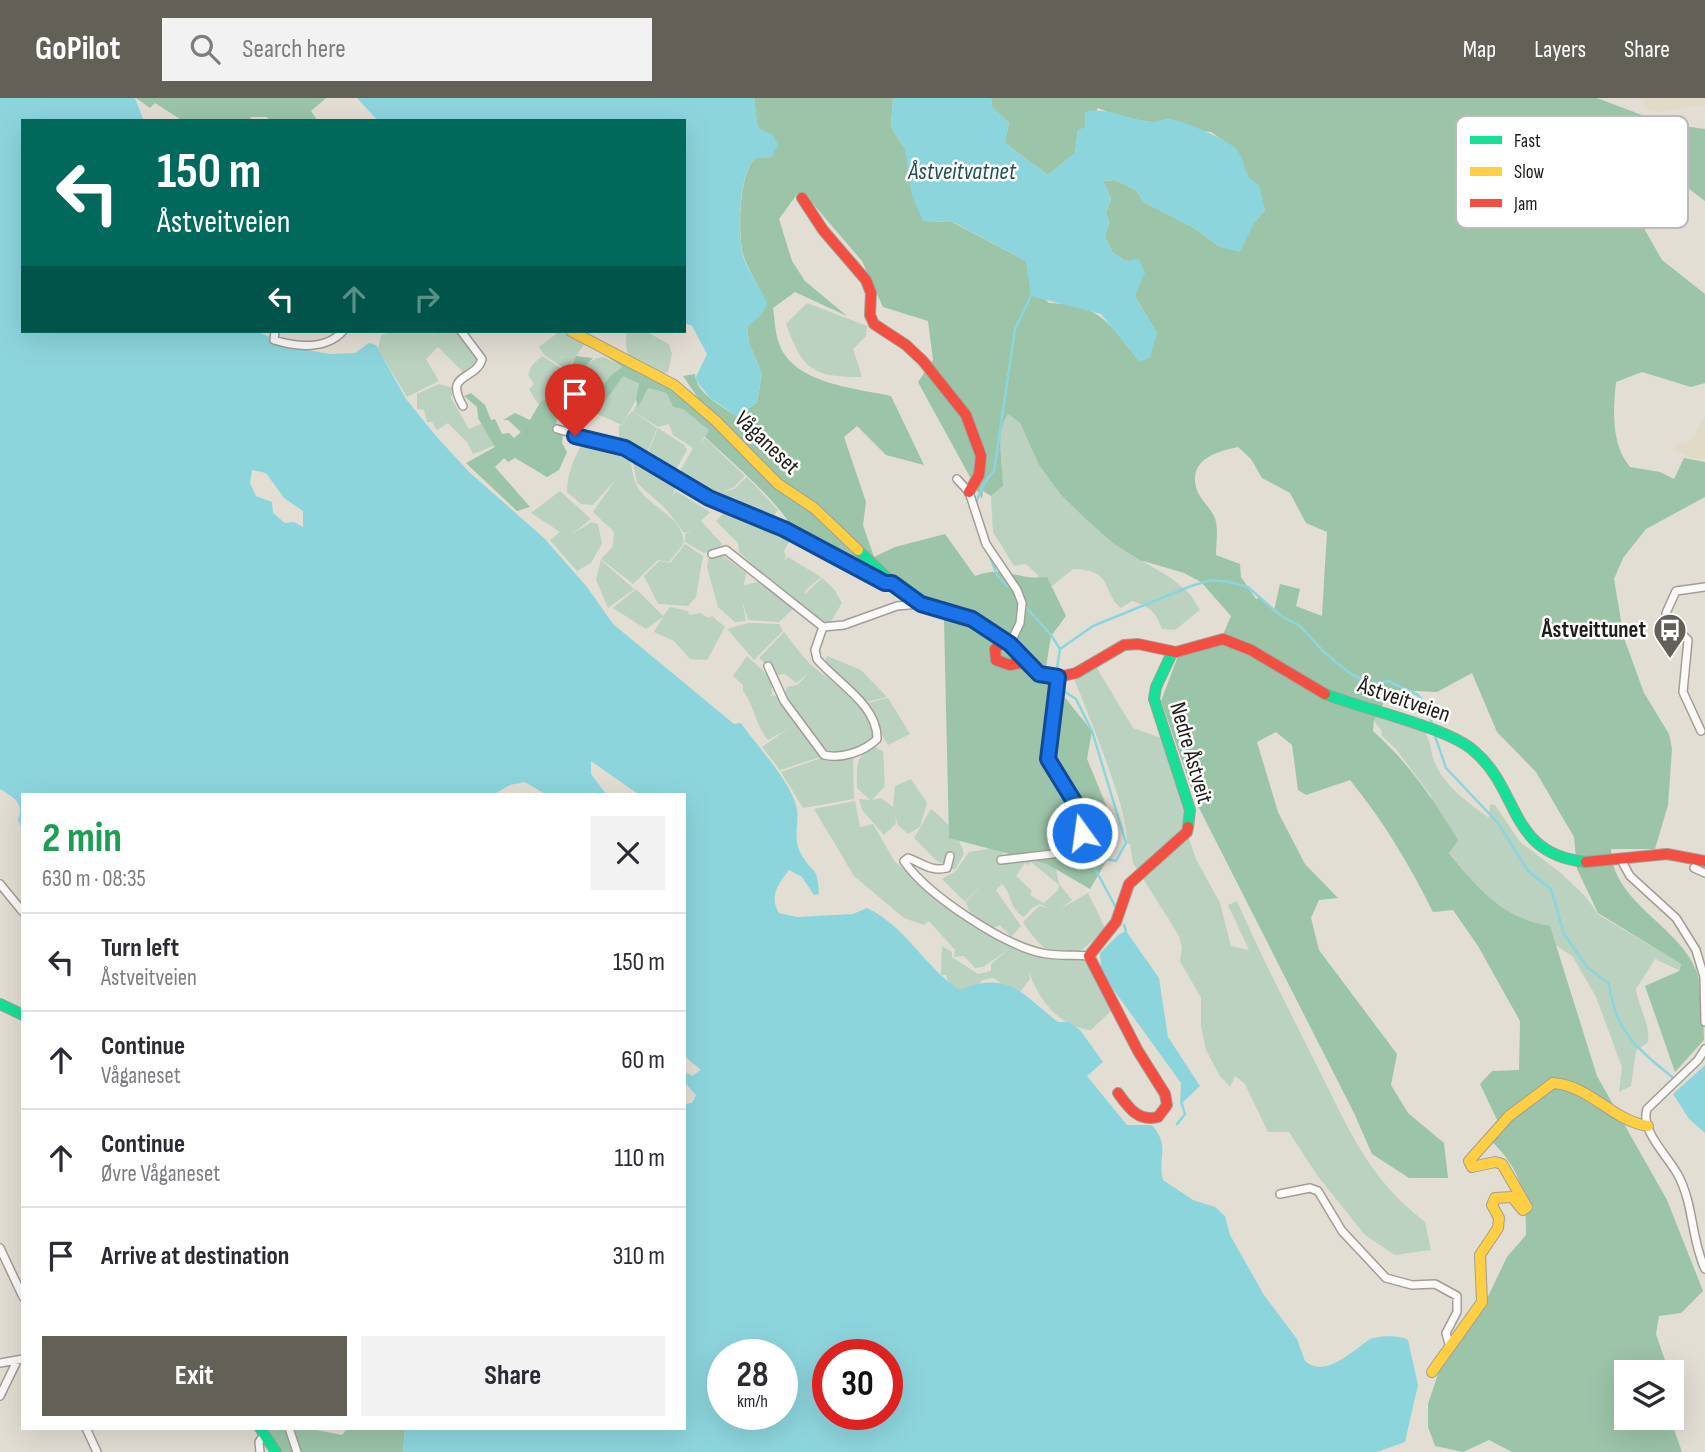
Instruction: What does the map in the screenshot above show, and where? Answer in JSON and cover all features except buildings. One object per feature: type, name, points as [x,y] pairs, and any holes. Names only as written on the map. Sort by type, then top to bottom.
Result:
[{"type":"street","points":[[802,198],[821,229],[844,252],[871,288],[869,309],[873,322],[910,348],[944,384],[960,407],[982,453],[977,481],[969,492]]},
{"type":"street","points":[[275,333],[274,340],[290,345],[314,345],[328,344],[341,333]]},
{"type":"street","points":[[462,333],[482,359],[479,367],[461,378],[457,386],[457,395],[463,406]]},
{"type":"street","name":"Våganeset","points":[[575,333],[674,385],[716,421],[778,484],[814,508],[892,583],[921,604],[972,619],[1007,642]]},
{"type":"street","points":[[557,429],[625,448],[709,498],[764,520],[885,583],[892,583]]},
{"type":"street","points":[[957,479],[969,492],[986,544],[1017,590],[1022,603],[1020,623],[1007,642],[995,649],[996,660],[1010,665],[1025,662]]},
{"type":"street","points":[[712,554],[726,551],[823,627],[815,650],[817,659],[860,702],[878,734],[874,743],[845,755],[824,755],[784,701],[768,666]]},
{"type":"street","points":[[1700,732],[1683,692],[1688,640],[1681,633],[1671,630],[1666,613],[1676,591],[1705,587]]},
{"type":"street","name":"Våganeset","points":[[823,627],[844,625],[897,606],[921,604]]},
{"type":"street","name":"Åstveitveien","points":[[1172,653],[1215,639],[1232,641],[1307,685],[1457,739],[1479,755],[1523,828],[1550,853],[1586,861],[1672,854],[1694,856],[1705,861]]},
{"type":"street","points":[[1007,642],[1039,674],[1055,680],[1073,675],[1124,645],[1141,644],[1172,653]]},
{"type":"street","name":"Nedre Åstveit","points":[[1090,956],[1116,922],[1129,884],[1178,843],[1190,822],[1184,788],[1156,710],[1156,687],[1172,653]]},
{"type":"street","points":[[1001,860],[1061,853],[1069,850],[1082,833],[1075,803],[1048,759],[1055,680]]},
{"type":"street","points":[[950,856],[947,868],[933,870],[913,860],[904,861],[961,912],[1006,940],[1048,955],[1071,958],[1090,956],[1138,1051],[1165,1094],[1167,1105],[1158,1117],[1146,1120],[1136,1116],[1118,1093]]},
{"type":"street","points":[[1620,858],[1630,876],[1676,918],[1696,950],[1704,977],[1705,1022]]},
{"type":"street","points":[[1694,869],[1705,873]]},
{"type":"street","points":[[0,884],[21,910]]},
{"type":"street","points":[[0,1004],[21,1015]]},
{"type":"street","points":[[1705,1049],[1698,1060],[1647,1108],[1648,1126],[1688,1193],[1705,1269]]},
{"type":"street","points":[[1432,1372],[1449,1344],[1479,1311],[1483,1298],[1480,1255],[1498,1228],[1499,1218],[1492,1205],[1495,1198],[1512,1197],[1523,1210],[1527,1207],[1502,1164],[1495,1162],[1472,1167],[1469,1161],[1490,1135],[1553,1083],[1566,1082],[1632,1125],[1648,1126]]},
{"type":"street","points":[[1280,1194],[1310,1188],[1318,1191],[1342,1231],[1386,1278],[1412,1285],[1435,1284],[1457,1296],[1457,1312],[1446,1333],[1449,1344]]},
{"type":"street","points":[[0,1248],[21,1293]]},
{"type":"street","points":[[0,1363],[20,1360]]},
{"type":"street","points":[[0,1396],[20,1360]]},
{"type":"street","points":[[87,1430],[97,1452]]},
{"type":"street","points":[[290,1430],[298,1452]]},
{"type":"street","points":[[260,1452],[262,1431]]},
{"type":"street","points":[[262,1431],[276,1452]]},
{"type":"shaded area","points":[[1639,98],[1705,98],[1705,104],[1658,112],[1648,109]]},
{"type":"shaded area","points":[[1705,416],[1705,459],[1695,459],[1672,450],[1676,444],[1687,443],[1693,438]]},
{"type":"green space","points":[[136,98],[326,98],[311,111],[317,119],[180,119],[155,103],[150,108]]},
{"type":"green space","points":[[754,98],[893,98],[891,127],[905,149],[923,221],[952,222],[1026,261],[1032,286],[1049,303],[1067,304],[1093,312],[1112,327],[1140,362],[1157,333],[1135,296],[1125,261],[1112,252],[1105,236],[1109,222],[1106,213],[1111,199],[1103,181],[1115,180],[1136,190],[1144,202],[1194,228],[1220,247],[1254,223],[1265,210],[1247,178],[1237,150],[1211,132],[1200,131],[1169,119],[1156,123],[1121,117],[1098,108],[1084,130],[1078,130],[1075,153],[1048,175],[1005,143],[1009,123],[992,107],[991,98],[1597,98],[1645,116],[1456,116],[1456,228],[1644,228],[1662,260],[1705,294],[1705,383],[1691,387],[1642,372],[1616,382],[1614,404],[1616,437],[1630,467],[1660,472],[1674,479],[1684,458],[1705,462],[1705,497],[1646,529],[1623,558],[1614,579],[1624,638],[1644,693],[1669,734],[1672,749],[1668,805],[1655,849],[1611,849],[1614,867],[1622,884],[1675,939],[1687,954],[1699,978],[1704,1040],[1675,1072],[1645,986],[1679,971],[1681,964],[1598,913],[1577,869],[1574,837],[1536,772],[1497,732],[1472,673],[1437,692],[1391,690],[1374,720],[1373,731],[1420,782],[1439,810],[1458,840],[1449,853],[1470,878],[1492,900],[1518,917],[1550,926],[1597,1076],[1667,1200],[1703,1291],[1681,1313],[1659,1316],[1656,1334],[1665,1360],[1614,1360],[1614,1430],[1674,1430],[1682,1452],[1512,1452],[1489,1440],[1463,1452],[1435,1446],[1428,1427],[1428,1404],[1446,1350],[1479,1315],[1507,1257],[1526,1235],[1525,1205],[1519,1180],[1507,1158],[1486,1136],[1498,1122],[1480,1084],[1492,1071],[1519,1070],[1520,1021],[1478,946],[1453,910],[1433,912],[1395,844],[1350,780],[1306,795],[1298,790],[1292,745],[1276,732],[1257,742],[1278,812],[1305,864],[1338,898],[1319,900],[1311,918],[1319,950],[1397,1054],[1391,1085],[1408,1113],[1444,1143],[1448,1178],[1409,1178],[1372,1154],[1354,1113],[1197,804],[1161,701],[1178,656],[1219,644],[1231,616],[1201,582],[1184,573],[1140,560],[1114,544],[1088,521],[1061,495],[1039,465],[1020,423],[1008,414],[1001,439],[1003,486],[991,496],[983,491],[982,499],[918,382],[933,360],[928,321],[883,307],[862,261],[814,205],[798,193],[779,219],[792,261],[805,281],[847,316],[795,292],[773,308],[780,346],[788,359],[799,369],[813,376],[844,387],[891,396],[924,465],[886,455],[857,426],[844,437],[866,502],[863,525],[874,557],[895,547],[945,534],[975,576],[1003,572],[1027,577],[1047,577],[1066,616],[1051,636],[1045,673],[1092,731],[1087,759],[1109,812],[1110,855],[1090,889],[1047,864],[949,838],[944,620],[791,528],[766,494],[705,437],[709,430],[683,409],[673,407],[667,393],[648,388],[638,407],[636,399],[639,384],[623,376],[595,415],[576,404],[556,401],[552,409],[558,416],[554,432],[563,435],[562,443],[567,452],[559,470],[547,477],[515,458],[508,462],[504,458],[495,467],[530,507],[517,511],[466,463],[495,447],[478,418],[477,407],[464,396],[471,393],[485,405],[491,420],[495,419],[502,434],[509,433],[514,438],[521,432],[508,420],[503,420],[515,413],[530,420],[541,401],[557,397],[576,356],[593,358],[578,373],[600,391],[610,376],[622,367],[590,345],[671,387],[722,433],[683,376],[695,374],[705,394],[738,417],[757,402],[762,374],[749,343],[747,327],[760,313],[764,301],[744,257],[740,220],[746,175],[756,158],[768,158],[757,125]],"holes":[[[1238,447],[1251,459],[1262,478],[1290,493],[1306,523],[1327,532],[1322,616],[1296,606],[1300,589],[1280,584],[1274,610],[1260,597],[1256,599],[1241,577],[1240,564],[1216,555],[1216,520],[1197,491],[1195,477],[1197,469],[1207,458]]]},
{"type":"green space","points":[[1688,127],[1705,129],[1705,201],[1688,188]]},
{"type":"green space","points":[[807,303],[867,326],[866,336],[853,349],[862,377],[820,372],[804,361],[786,324]]},
{"type":"green space","points":[[460,333],[481,361],[465,374],[438,347],[426,359],[439,381],[407,397],[378,349],[381,335]]},
{"type":"green space","points":[[557,333],[564,333],[585,343],[567,370],[544,355],[539,347]]},
{"type":"green space","points":[[627,333],[649,333],[669,344],[672,354],[668,372],[661,375],[632,360],[626,342]]},
{"type":"green space","points":[[542,356],[567,372],[554,399],[538,404],[529,389],[534,384],[528,375],[532,365]]},
{"type":"green space","points":[[604,357],[622,367],[610,376],[600,392],[569,388],[587,363]]},
{"type":"green space","points":[[622,375],[643,387],[622,425],[595,413]]},
{"type":"green space","points":[[439,384],[453,388],[451,398],[469,429],[485,422],[496,445],[473,454],[467,442],[448,423],[437,430],[432,422],[427,422],[424,410],[417,409],[417,394]]},
{"type":"green space","points":[[646,387],[668,393],[673,407],[683,408],[711,427],[700,444],[705,438],[745,476],[734,487],[722,492],[734,489],[747,477],[778,510],[771,520],[712,496],[680,478],[681,469],[693,448],[673,435],[669,424],[658,427],[633,411]]},
{"type":"green space","points":[[632,411],[657,428],[645,458],[619,443],[619,427]]},
{"type":"green space","points":[[1008,414],[1020,423],[1039,465],[1061,495],[1114,544],[1171,578],[1190,594],[1200,610],[1175,630],[1162,629],[1151,610],[1143,605],[1132,601],[1121,608],[1101,577],[1086,570],[1073,569],[1041,595],[1038,575],[1026,564],[1014,566],[993,532],[991,496],[1003,486],[1001,439]]},
{"type":"green space","points":[[658,428],[684,445],[687,450],[673,475],[646,458]]},
{"type":"green space","points":[[589,440],[611,446],[613,456],[612,446],[629,451],[635,480],[641,492],[671,518],[682,533],[684,543],[669,562],[658,560],[633,584],[601,559],[613,546],[614,532],[593,512],[616,479],[593,505],[581,504],[567,492],[574,460],[583,442]]},
{"type":"green space","points":[[631,453],[679,482],[671,497],[676,491],[710,512],[701,521],[722,544],[718,549],[704,553],[685,542],[685,534],[691,531],[684,533],[665,508],[637,483]]},
{"type":"green space","points":[[560,491],[591,519],[572,534],[592,522],[598,524],[602,543],[591,563],[577,571],[550,540],[560,532],[531,513]]},
{"type":"green space","points":[[727,509],[792,536],[784,551],[786,557],[782,561],[788,557],[821,577],[805,594],[822,578],[834,589],[842,603],[830,623],[822,621],[798,604],[739,552],[738,543],[716,521]]},
{"type":"green space","points":[[685,544],[703,556],[696,597],[688,606],[658,604],[644,576],[659,561],[670,563]]},
{"type":"green space","points":[[722,555],[746,573],[744,585],[763,581],[794,608],[779,622],[748,620],[742,600],[746,621],[735,622],[718,607],[707,567],[709,557]]},
{"type":"green space","points":[[601,560],[634,589],[608,608],[596,580]]},
{"type":"green space","points":[[636,589],[663,616],[670,607],[688,611],[689,615],[701,613],[708,618],[712,616],[725,627],[707,660],[690,659],[674,641],[654,632],[663,617],[646,629],[613,608]]},
{"type":"green space","points":[[748,623],[779,624],[783,631],[754,660],[727,629]]},
{"type":"green space","points":[[784,632],[807,661],[842,690],[865,714],[876,733],[863,747],[829,754],[784,696],[787,687],[797,685],[808,674],[796,683],[785,674],[777,675],[759,658]]},
{"type":"green space","points":[[747,656],[771,678],[772,694],[769,697],[773,695],[783,701],[823,756],[780,770],[762,747],[789,728],[768,740],[764,734],[743,691],[743,685],[733,676]]},
{"type":"green space","points":[[827,656],[861,670],[887,697],[862,703],[824,664]]},
{"type":"green space","points":[[1092,660],[1133,728],[1167,740],[1190,810],[1187,833],[1196,859],[1220,903],[1231,946],[1249,950],[1228,905],[1237,901],[1273,979],[1358,1146],[1386,1186],[1425,1222],[1431,1250],[1395,1255],[1365,1235],[1317,1175],[1289,1132],[1268,1132],[1245,1084],[1235,1076],[1230,1087],[1219,1075],[1206,1050],[1201,1026],[1201,998],[1180,961],[1182,947],[1178,934],[1133,863],[1130,844],[1126,843],[1126,831],[1115,786],[1070,669]]},
{"type":"green space","points":[[888,698],[910,734],[888,745],[863,704]]},
{"type":"green space","points":[[1368,713],[1403,721],[1421,729],[1429,741],[1439,772],[1458,794],[1489,818],[1490,804],[1495,805],[1520,842],[1561,873],[1585,896],[1599,915],[1681,964],[1679,970],[1655,959],[1636,989],[1646,1023],[1648,1042],[1636,1051],[1631,1086],[1619,1092],[1622,1067],[1596,997],[1573,957],[1480,892],[1449,852],[1431,796],[1396,749],[1382,736],[1381,730]]},
{"type":"green space","points":[[875,747],[883,751],[885,786],[872,800],[881,798],[893,807],[895,786],[911,779],[927,803],[920,827],[908,834],[898,825],[895,815],[896,824],[884,835],[862,810],[859,799],[870,800],[857,788],[858,763],[863,754]]},
{"type":"green space","points":[[853,756],[854,799],[803,808],[781,772],[824,757]]},
{"type":"green space","points":[[855,801],[860,827],[873,824],[895,862],[1014,947],[1056,960],[1086,960],[1112,1010],[1091,1030],[1070,1024],[1044,1002],[1029,972],[1030,979],[1017,996],[994,978],[982,980],[971,995],[942,982],[948,981],[946,975],[941,975],[942,946],[952,952],[952,957],[978,974],[991,971],[991,964],[1008,950],[983,967],[975,968],[964,956],[954,957],[955,950],[929,921],[924,925],[904,918],[854,876],[814,809]]},
{"type":"green space","points":[[931,809],[952,829],[962,847],[964,854],[955,870],[937,861],[914,838]]},
{"type":"green space","points":[[1002,847],[1004,864],[1016,859],[1049,856],[1054,860],[1059,884],[1072,900],[1060,909],[1088,893],[1105,928],[1082,949],[1071,954],[1052,953],[1042,946],[1023,922],[1039,906],[1048,908],[1040,904],[1024,917],[1015,910],[1002,884],[996,890],[1021,926],[1011,937],[1000,925],[991,929],[970,914],[966,902],[986,879],[965,902],[942,879],[956,871],[969,852]],"holes":[[[1031,862],[1059,885],[1058,890],[1044,903],[1030,895],[1032,891],[1016,876],[1025,863],[1028,865]]]},
{"type":"green space","points":[[268,1430],[316,1430],[342,1435],[346,1430],[405,1430],[403,1452],[280,1452]]},
{"type":"water","points":[[0,98],[135,98],[143,119],[21,119],[21,333],[260,333],[292,347],[329,354],[355,353],[369,343],[376,345],[406,399],[436,436],[469,472],[544,538],[587,587],[613,624],[734,724],[741,723],[774,765],[794,800],[797,810],[798,847],[816,874],[819,894],[814,895],[802,877],[789,870],[778,885],[775,896],[779,913],[797,917],[853,914],[867,908],[905,936],[947,981],[960,990],[977,984],[1003,984],[1024,994],[1058,1022],[1069,1022],[1080,1030],[1103,1062],[1087,1076],[1127,1125],[1152,1125],[1158,1133],[1162,1146],[1163,1180],[1193,1200],[1215,1207],[1225,1216],[1230,1235],[1264,1295],[1297,1339],[1305,1361],[1322,1367],[1339,1361],[1377,1337],[1394,1336],[1408,1340],[1418,1385],[1405,1442],[1377,1452],[403,1452],[405,1430],[686,1430],[686,1104],[692,1103],[696,1095],[686,1084],[686,1072],[692,1076],[701,1070],[686,1058],[686,793],[637,793],[591,761],[591,774],[605,793],[543,793],[525,782],[510,785],[496,793],[21,793],[21,826],[18,820],[19,805],[0,789]],"holes":[[[252,470],[266,473],[284,498],[303,511],[303,527],[294,522],[285,523],[273,513],[272,502],[256,496],[250,483]]]},
{"type":"water","points":[[357,98],[754,98],[758,128],[773,135],[778,145],[771,158],[756,158],[750,165],[742,190],[742,250],[749,271],[767,304],[761,315],[747,327],[749,343],[762,374],[757,402],[738,417],[710,398],[695,379],[707,354],[692,326],[686,324],[686,119],[376,119]]},
{"type":"water","name":"Åstveitvatnet","points":[[893,98],[991,98],[992,107],[1009,123],[1005,143],[1048,175],[1075,153],[1078,130],[1085,127],[1085,112],[1111,112],[1153,122],[1175,120],[1216,136],[1237,150],[1249,177],[1259,185],[1265,210],[1254,223],[1240,252],[1220,247],[1194,228],[1144,202],[1136,190],[1115,180],[1103,181],[1111,199],[1106,213],[1109,222],[1105,236],[1112,252],[1125,261],[1139,259],[1145,273],[1135,296],[1157,333],[1150,357],[1140,362],[1101,314],[1031,296],[1026,261],[953,222],[923,221],[912,196],[905,149],[891,127]]},
{"type":"water","points":[[1126,931],[1159,978],[1168,1037],[1200,1086],[1180,1105],[1181,1083],[1113,989],[1101,967],[1100,953],[1118,935]]},
{"type":"water","points":[[1705,1065],[1705,1133],[1689,1119],[1673,1094]]},
{"type":"waterway","points":[[976,503],[983,485],[994,471],[1015,329],[1031,296]]},
{"type":"waterway","points":[[989,554],[997,575],[1007,586]]},
{"type":"waterway","points":[[1056,675],[1060,649],[1093,626],[1191,586],[1211,580],[1230,582],[1248,587],[1281,616],[1300,626],[1324,652],[1351,674],[1373,684],[1388,681],[1418,695],[1429,708],[1432,727]]},
{"type":"waterway","points":[[1023,604],[1060,649]]},
{"type":"waterway","points":[[1059,688],[1076,699],[1092,731],[1126,843],[1116,861],[1094,856],[1092,863],[1115,906]]},
{"type":"waterway","points":[[1434,733],[1446,768],[1498,823],[1528,871],[1551,889],[1564,934],[1588,968],[1609,984],[1617,1015],[1630,1038],[1672,1077]]},
{"type":"waterway","points":[[1124,925],[1126,931]]},
{"type":"waterway","points":[[1177,1124],[1185,1114],[1182,1104]]},
{"type":"traffic: fast","points":[[858,550],[899,589],[921,604],[972,619],[1004,641]]},
{"type":"traffic: fast","points":[[1172,653],[1156,687],[1154,699],[1190,810],[1188,827]]},
{"type":"traffic: fast","points":[[1325,694],[1425,726],[1461,742],[1489,767],[1518,818],[1542,847],[1561,857],[1586,862]]},
{"type":"traffic: fast","points":[[0,1004],[21,1014]]},
{"type":"traffic: fast","points":[[261,1430],[276,1452]]},
{"type":"traffic: slow","points":[[575,333],[674,385],[716,421],[778,484],[814,508],[858,550]]},
{"type":"traffic: slow","points":[[1432,1372],[1482,1302],[1480,1255],[1498,1228],[1499,1218],[1492,1205],[1495,1198],[1512,1197],[1523,1210],[1527,1207],[1502,1164],[1495,1162],[1472,1167],[1469,1161],[1509,1116],[1553,1083],[1579,1090],[1623,1117],[1648,1126]]},
{"type":"traffic: jam","points":[[802,198],[823,230],[866,280],[871,293],[870,315],[874,324],[906,345],[923,361],[966,415],[981,456],[979,475],[969,492]]},
{"type":"traffic: jam","points":[[1025,662],[1010,665],[996,660],[995,649],[1004,641],[1041,673],[1058,677],[1076,673],[1124,645],[1138,644],[1176,652],[1223,639],[1251,650],[1325,694]]},
{"type":"traffic: jam","points":[[1118,1093],[1139,1116],[1158,1117],[1167,1105],[1165,1094],[1138,1051],[1089,956],[1116,922],[1129,884],[1187,832],[1188,827]]},
{"type":"traffic: jam","points":[[1586,862],[1667,854],[1705,861]]},
{"type":"place","name":"Åstveittunet","points":[[1670,660]]},
{"type":"route","points":[[575,436],[625,448],[709,498],[823,548],[885,583],[892,583],[921,604],[972,619],[1010,644],[1039,674],[1058,677],[1048,759],[1075,803],[1083,826],[1082,833]]}]
